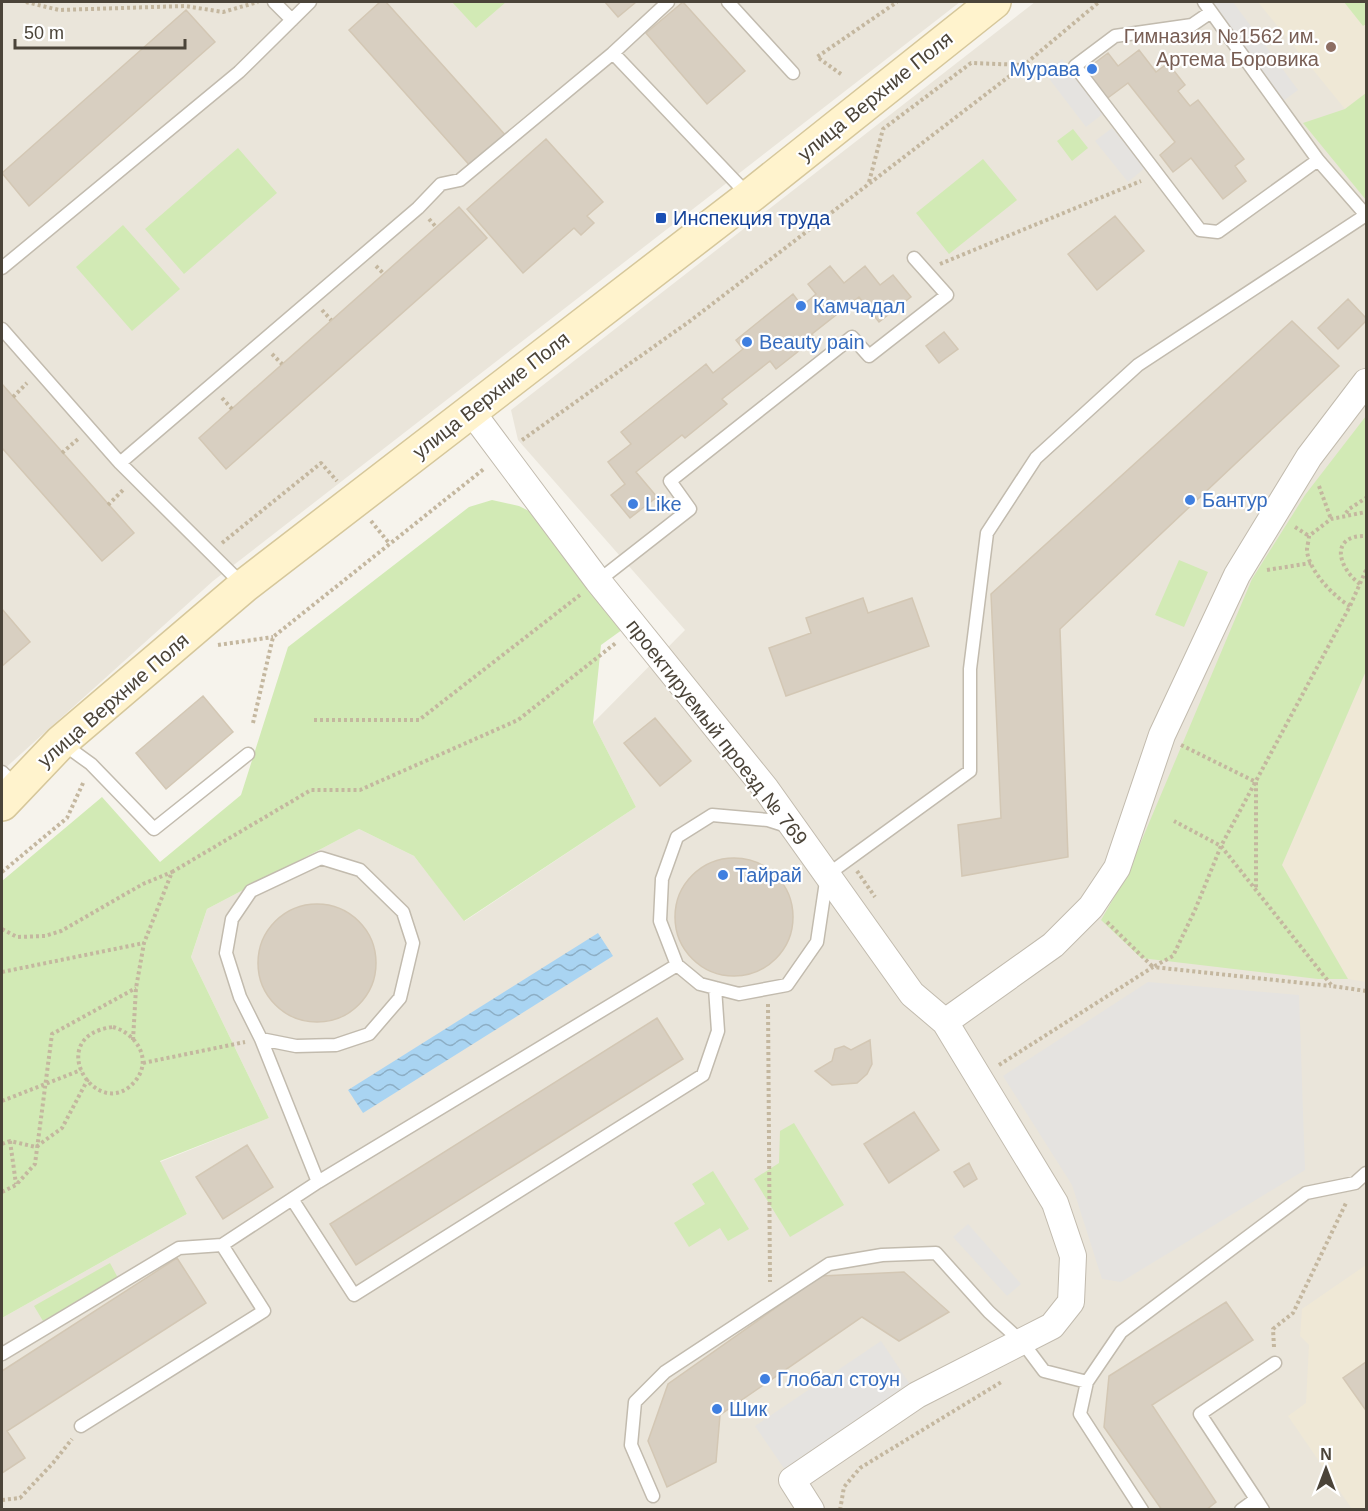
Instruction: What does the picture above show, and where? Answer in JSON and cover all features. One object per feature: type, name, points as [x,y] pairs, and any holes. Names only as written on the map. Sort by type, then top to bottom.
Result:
[{"type":"main road","name":"улица Верхние Поля","points":[[7,788],[244,586],[749,196],[994,2]]},
{"type":"street","points":[[945,1022],[1053,945],[1091,907],[1117,868],[1162,735],[1237,574],[1309,457],[1366,382]]},
{"type":"street","name":"проектируемый проезд № 769","points":[[471,411],[598,581],[766,789],[912,994],[945,1022],[1055,1203],[1073,1256],[1071,1302],[1030,1352],[918,1395],[792,1480],[812,1509]]},
{"type":"lane","points":[[274,2],[292,20]]},
{"type":"lane","points":[[2,267],[239,72],[310,2]]},
{"type":"lane","points":[[120,463],[409,216],[441,184],[460,180],[613,53],[668,2]]},
{"type":"lane","points":[[728,2],[793,74]]},
{"type":"lane","points":[[794,828],[768,820],[712,815],[677,837],[662,879],[660,921],[677,965],[700,984],[739,994],[787,985],[817,942],[827,875],[969,771],[969,669],[987,532],[1036,458],[1138,365],[1366,215],[1318,160],[1204,2]]},
{"type":"lane","points":[[1211,12],[1191,25],[1115,36],[1075,66],[1159,173],[1200,230],[1218,232],[1318,160]]},
{"type":"lane","points":[[613,53],[749,196]]},
{"type":"lane","points":[[598,581],[690,509],[670,481],[852,338],[869,356],[947,295],[914,258]]},
{"type":"lane","points":[[2,329],[120,463],[244,586]]},
{"type":"lane","points":[[61,742],[91,764],[154,829],[248,754]]},
{"type":"lane","points":[[261,1039],[296,1046],[336,1045],[369,1034],[400,998],[413,943],[404,912],[360,870],[321,858],[251,891],[232,919],[226,952],[240,997],[261,1039],[318,1182]]},
{"type":"lane","points":[[2,1354],[179,1248],[222,1245],[318,1182],[677,965]]},
{"type":"lane","points":[[292,1199],[354,1294],[703,1075],[718,1030],[715,988]]},
{"type":"lane","points":[[1142,1509],[1080,1414],[1087,1382],[1121,1332],[1306,1193],[1361,1184],[1366,1173]]},
{"type":"lane","points":[[81,1426],[264,1311],[222,1245]]},
{"type":"lane","points":[[653,1496],[631,1445],[635,1402],[665,1372],[829,1264],[882,1255],[936,1253],[989,1312],[1030,1352],[1044,1371],[1087,1382]]},
{"type":"lane","points":[[1242,1509],[1260,1504],[1200,1414],[1275,1364]]},
{"type":"path","points":[[26,2],[59,10],[185,6],[223,12],[259,2]]},
{"type":"path","points":[[842,74],[817,57],[897,2]]},
{"type":"path","points":[[209,653],[218,645],[273,637],[502,455],[690,321],[1024,65],[1099,2]]},
{"type":"path","points":[[869,183],[883,129],[971,63],[1024,65]]},
{"type":"path","points":[[925,270],[1159,173]]},
{"type":"path","points":[[1346,514],[1349,509],[1366,498]]},
{"type":"path","points":[[1350,606],[1333,593],[1311,563],[1307,550],[1309,536],[1320,525],[1346,514],[1366,512]]},
{"type":"path","points":[[1360,584],[1345,570],[1340,554],[1343,545],[1351,539],[1366,536]]},
{"type":"path","points":[[1237,574],[1311,563]]},
{"type":"path","points":[[979,1078],[1173,956],[1221,846],[1350,606],[1366,570]]},
{"type":"path","points":[[314,720],[419,720],[598,581]]},
{"type":"path","points":[[2,929],[17,937],[45,936],[61,931],[143,884],[172,872],[311,790],[360,790],[518,720],[636,627]]},
{"type":"path","points":[[253,723],[273,637]]},
{"type":"path","points":[[1162,735],[1256,782]]},
{"type":"path","points":[[2,877],[3,871],[67,818],[91,764]]},
{"type":"path","points":[[1256,782],[1256,890]]},
{"type":"path","points":[[1173,821],[1221,846],[1332,986]]},
{"type":"path","points":[[848,860],[878,901]]},
{"type":"path","points":[[133,1040],[136,988],[144,943],[172,872]]},
{"type":"path","points":[[1091,907],[1153,967],[1366,991]]},
{"type":"path","points":[[2,972],[144,943]]},
{"type":"path","points":[[2,1192],[16,1185],[35,1164],[52,1034],[136,988]]},
{"type":"path","points":[[768,988],[770,1303]]},
{"type":"path","points":[[113,1027],[125,1030],[142,1050],[143,1063],[136,1080],[120,1092],[107,1093],[95,1090],[81,1070],[77,1057],[80,1045],[88,1035],[100,1029],[113,1027]]},
{"type":"path","points":[[143,1063],[261,1039]]},
{"type":"path","points":[[2,1101],[81,1070]]},
{"type":"path","points":[[2,1144],[10,1141],[36,1147],[62,1128],[88,1079]]},
{"type":"path","points":[[10,1141],[15,1158],[16,1185]]},
{"type":"path","points":[[1275,1364],[1273,1329],[1293,1313],[1361,1184]]},
{"type":"path","points":[[840,1509],[844,1487],[860,1468],[1030,1352]]},
{"type":"path","points":[[2,1500],[20,1497],[53,1463],[81,1426]]},
{"type":"shaded area","points":[[2,2],[960,2],[213,581],[2,771]]},
{"type":"shaded area","points":[[1035,2],[1366,2],[1366,1509],[2,1509],[2,1318],[187,1214],[160,1162],[269,1118],[191,957],[207,909],[359,829],[414,856],[465,921],[636,807],[593,723],[685,630],[518,440],[511,410]]},
{"type":"shaded area","points":[[1204,2],[1233,2],[1298,90],[1279,104]]},
{"type":"shaded area","name":"Гимназия №1562 им. Артема Боровика","points":[[1258,2],[1366,2],[1366,93],[1345,109]]},
{"type":"shaded area","points":[[1062,59],[1104,113],[1086,127],[1044,72]]},
{"type":"shaded area","points":[[1112,128],[1145,168],[1128,182],[1095,141]]},
{"type":"shaded area","points":[[1366,671],[1366,982],[1348,979],[1282,865]]},
{"type":"shaded area","points":[[1148,982],[1299,995],[1305,1170],[1121,1282],[1102,1279],[1072,1185],[1003,1076]]},
{"type":"shaded area","points":[[968,1224],[1021,1284],[1007,1296],[953,1237]]},
{"type":"shaded area","points":[[1366,1265],[1366,1509],[1352,1509],[1288,1416],[1306,1403],[1309,1345],[1300,1336],[1302,1309]]},
{"type":"shaded area","points":[[881,1341],[917,1395],[792,1480],[755,1426]]},
{"type":"green space","points":[[452,2],[506,2],[476,28]]},
{"type":"green space","points":[[1344,2],[1366,2],[1366,24],[1363,26]]},
{"type":"green space","points":[[1366,93],[1366,200],[1303,123],[1345,109]]},
{"type":"green space","points":[[1073,129],[1088,148],[1072,161],[1057,141]]},
{"type":"green space","points":[[238,148],[277,193],[184,274],[145,229]]},
{"type":"green space","points":[[983,159],[1017,200],[949,254],[916,213]]},
{"type":"green space","points":[[123,225],[180,289],[132,331],[76,267]]},
{"type":"green space","points":[[1366,416],[1366,671],[1282,865],[1348,979],[1318,979],[1141,958],[1101,920],[1127,875],[1252,579],[1305,495]]},
{"type":"green space","points":[[492,500],[519,506],[545,519],[626,627],[601,645],[593,723],[636,807],[464,921],[414,856],[359,829],[207,909],[191,957],[269,1118],[160,1161],[187,1214],[2,1318],[2,881],[102,797],[160,862],[241,795],[288,647],[469,507]]},
{"type":"green space","points":[[1179,560],[1208,572],[1184,627],[1155,615]]},
{"type":"green space","points":[[794,1123],[844,1205],[790,1237],[754,1179],[779,1163],[780,1131]]},
{"type":"green space","points":[[713,1171],[749,1229],[728,1241],[720,1228],[689,1247],[674,1223],[705,1204],[692,1184]]},
{"type":"green space","points":[[110,1263],[118,1278],[43,1321],[34,1306]]},
{"type":"water","points":[[598,933],[613,956],[363,1113],[348,1090]]},
{"type":"building","points":[[380,2],[386,2],[507,137],[472,168],[349,30]]},
{"type":"building","points":[[605,2],[636,2],[618,17]]},
{"type":"building","points":[[683,2],[745,71],[707,104],[646,33]]},
{"type":"building","points":[[186,10],[215,42],[29,206],[2,173]]},
{"type":"building","points":[[1139,50],[1156,72],[1168,63],[1185,85],[1178,91],[1190,106],[1198,100],[1244,159],[1235,166],[1246,181],[1223,199],[1191,158],[1173,172],[1160,155],[1175,142],[1128,83],[1105,100],[1083,72],[1108,53],[1118,66]]},
{"type":"building","points":[[546,139],[603,202],[587,216],[594,223],[581,235],[574,228],[523,273],[467,209]]},
{"type":"building","points":[[459,207],[487,238],[226,469],[199,438]]},
{"type":"building","points":[[1115,216],[1144,251],[1097,290],[1068,254]]},
{"type":"building","points":[[830,266],[844,283],[865,266],[880,285],[893,275],[911,297],[879,322],[859,297],[812,334],[815,338],[776,369],[770,361],[722,399],[727,404],[685,438],[682,435],[636,472],[657,497],[630,518],[611,495],[625,484],[608,462],[631,444],[621,432],[706,364],[713,373],[743,349],[736,340],[793,294],[802,306],[816,294],[808,284]]},
{"type":"building","points":[[1348,299],[1366,318],[1366,321],[1338,349],[1318,328]]},
{"type":"building","points":[[1292,321],[1339,366],[1060,629],[1068,857],[962,876],[958,825],[1001,818],[991,594]]},
{"type":"building","points":[[944,332],[958,349],[939,363],[926,346]]},
{"type":"building","points":[[2,384],[134,533],[102,561],[2,448]]},
{"type":"building","points":[[863,598],[868,613],[912,598],[929,646],[786,696],[769,648],[811,633],[806,618]]},
{"type":"building","points":[[2,609],[30,642],[2,666]]},
{"type":"building","points":[[203,696],[233,732],[166,789],[136,753]]},
{"type":"building","points":[[655,718],[691,761],[660,786],[624,743]]},
{"type":"building","points":[[734,858],[756,863],[776,875],[788,895],[793,917],[788,939],[776,959],[756,971],[734,976],[712,971],[692,959],[680,939],[675,917],[680,895],[692,875],[712,863]]},
{"type":"building","points":[[317,904],[339,909],[359,921],[371,941],[376,963],[371,985],[359,1005],[339,1017],[317,1022],[295,1017],[275,1005],[263,985],[258,963],[263,941],[275,921],[295,909]]},
{"type":"building","points":[[657,1018],[683,1059],[356,1265],[330,1224]]},
{"type":"building","points":[[870,1040],[872,1064],[867,1074],[857,1083],[832,1085],[815,1071],[832,1061],[835,1049],[844,1046],[851,1050]]},
{"type":"building","points":[[914,1112],[939,1150],[889,1183],[864,1144]]},
{"type":"building","points":[[247,1145],[273,1187],[223,1219],[196,1177]]},
{"type":"building","points":[[969,1163],[977,1179],[964,1187],[954,1172]]},
{"type":"building","points":[[177,1258],[206,1303],[7,1431],[25,1458],[2,1473],[2,1371]]},
{"type":"building","points":[[904,1272],[949,1312],[899,1341],[862,1317],[720,1415],[716,1462],[667,1487],[648,1441],[668,1384],[821,1276]]},
{"type":"building","points":[[1226,1302],[1253,1340],[1152,1405],[1216,1502],[1206,1510],[1162,1510],[1104,1427],[1109,1376]]},
{"type":"building","points":[[1366,1362],[1366,1408],[1365,1409],[1343,1378]]},
{"type":"place","name":"Гимназия №1562 им. Артема Боровика","points":[[1331,47]]},
{"type":"place","name":"Мурава","points":[[1092,69]]},
{"type":"place","name":"Инспекция труда","points":[[661,218]]},
{"type":"place","name":"Камчадал","points":[[801,306]]},
{"type":"place","name":"Beauty pain","points":[[747,342]]},
{"type":"place","name":"Бантур","points":[[1190,500]]},
{"type":"place","name":"Like","points":[[633,504]]},
{"type":"place","name":"Тайрай","points":[[723,875]]},
{"type":"place","name":"Глобал стоун","points":[[765,1379]]},
{"type":"place","name":"Шик","points":[[717,1409]]}]
